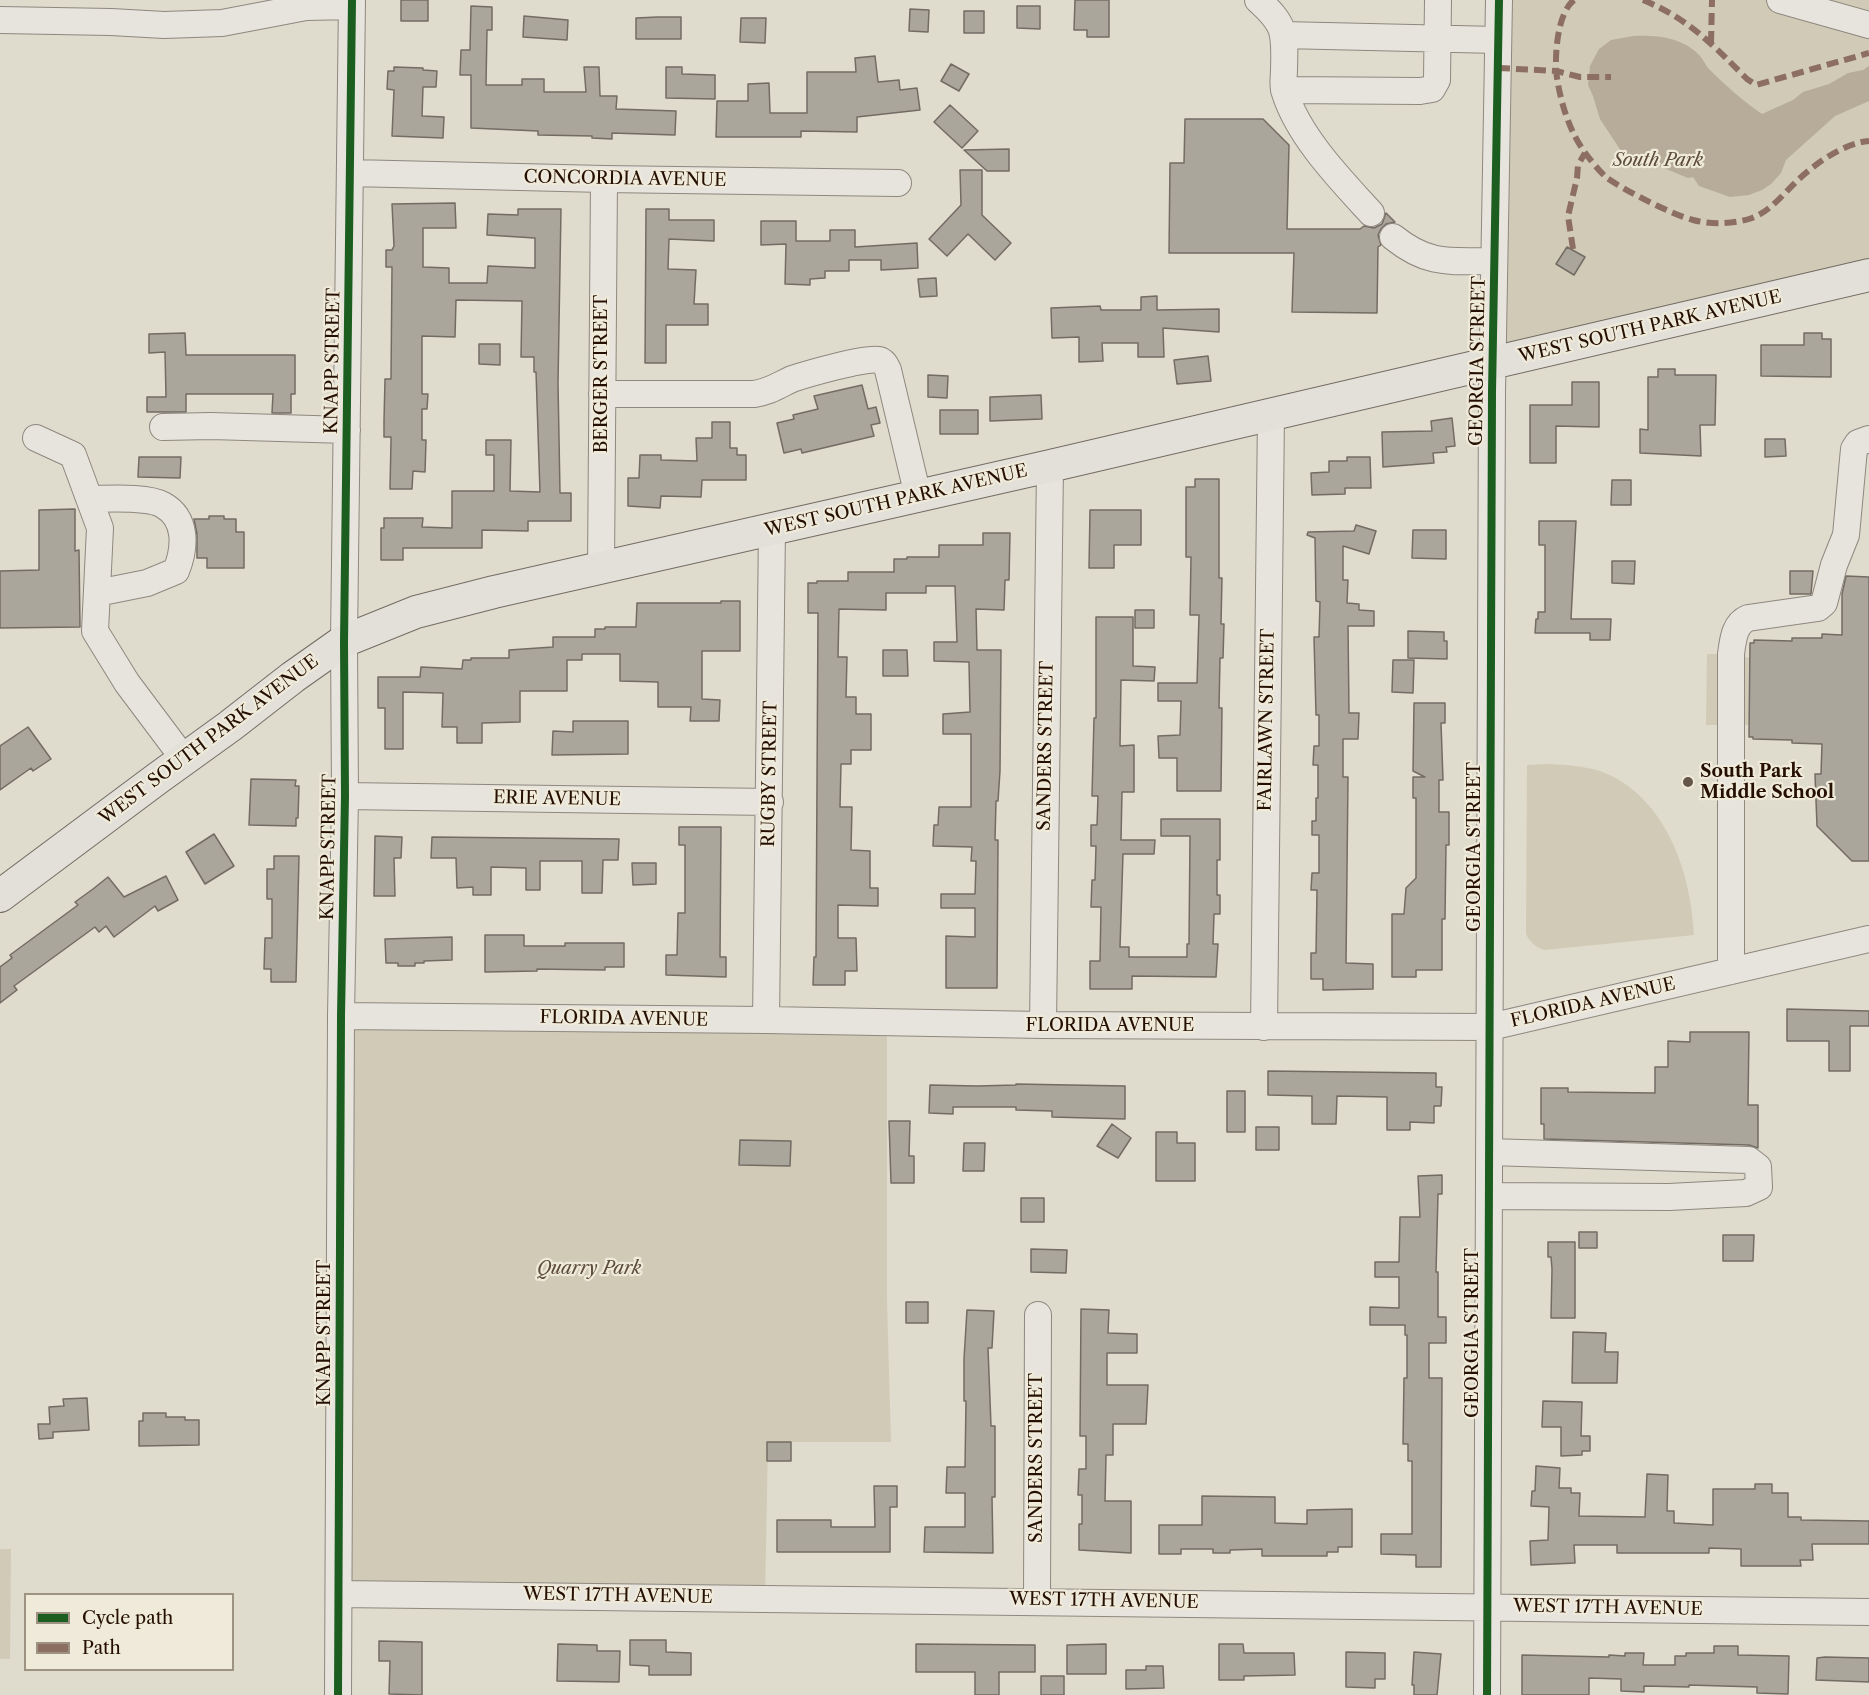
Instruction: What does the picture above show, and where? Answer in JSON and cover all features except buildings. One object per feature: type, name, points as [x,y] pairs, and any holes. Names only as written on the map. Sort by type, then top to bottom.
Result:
[{"type":"main road","name":"WEST SOUTH PARK AVENUE","points":[[0,896],[344,641],[416,612],[1869,275]]},
{"type":"street","points":[[1258,0],[1275,15],[1281,26],[1284,90],[1290,105],[1317,153],[1371,213]]},
{"type":"street","points":[[1284,90],[1420,92],[1432,89],[1437,80],[1438,0]]},
{"type":"street","name":"GEORGIA STREET","points":[[1487,1695],[1492,364],[1499,0]]},
{"type":"street","points":[[1780,0],[1869,25]]},
{"type":"street","points":[[0,21],[164,25],[222,23],[306,7],[352,3]]},
{"type":"street","name":"KNAPP STREET","points":[[338,1695],[341,1016],[345,796],[344,641],[352,3]]},
{"type":"street","points":[[1283,35],[1498,40]]},
{"type":"street","name":"CONCORDIA AVENUE","points":[[351,173],[898,183]]},
{"type":"street","name":"BERGER STREET","points":[[601,568],[604,179]]},
{"type":"street","points":[[1393,237],[1410,251],[1428,258],[1494,261]]},
{"type":"street","points":[[602,394],[763,393],[792,380],[856,362],[878,360],[888,370],[918,496]]},
{"type":"street","name":"FAIRLAWN STREET","points":[[1264,1027],[1271,414]]},
{"type":"street","points":[[163,427],[347,430]]},
{"type":"street","points":[[36,438],[73,455],[100,528],[95,631],[127,683],[183,759]]},
{"type":"street","points":[[1731,971],[1731,665],[1735,633],[1739,623],[1748,618],[1818,608],[1824,603],[1834,565],[1846,535],[1854,449],[1858,443],[1869,439]]},
{"type":"street","name":"SANDERS STREET","points":[[1043,1025],[1050,466]]},
{"type":"street","points":[[90,499],[138,499],[163,504],[176,517],[183,531],[183,554],[176,571],[147,583],[97,593]]},
{"type":"street","name":"RUGBY STREET","points":[[766,1020],[772,529]]},
{"type":"street","name":"ERIE AVENUE","points":[[345,796],[770,802]]},
{"type":"street","name":"FLORIDA AVENUE","points":[[341,1016],[1043,1025],[1490,1027],[1869,939]]},
{"type":"street","points":[[1489,1152],[1739,1159],[1749,1161],[1758,1167],[1759,1187],[1746,1193],[1669,1197],[1489,1196]]},
{"type":"street","name":"SANDERS STREET","points":[[1036,1600],[1038,1315]]},
{"type":"street","name":"WEST 17TH AVENUE","points":[[339,1594],[1036,1600],[1869,1612]]},
{"type":"green space","name":"South Park","points":[[1499,0],[1869,0],[1869,277],[1492,364]]},
{"type":"green space","points":[[1707,654],[1731,654],[1750,658],[1749,725],[1706,725]]},
{"type":"green space","points":[[1549,764],[1600,771],[1623,782],[1642,798],[1658,817],[1680,861],[1692,911],[1694,935],[1545,950],[1531,942],[1526,934],[1527,765]]},
{"type":"green space","name":"Quarry Park","points":[[341,1016],[887,1022],[887,1302],[891,1442],[768,1442],[765,1598],[339,1594]]},
{"type":"green space","points":[[0,1549],[11,1549],[10,1659],[0,1659]]},
{"type":"shaded area","points":[[1633,36],[1668,38],[1691,48],[1721,81],[1762,114],[1793,100],[1803,92],[1829,84],[1848,73],[1863,70],[1869,66],[1869,101],[1835,116],[1786,160],[1781,173],[1771,184],[1749,195],[1730,197],[1699,186],[1693,177],[1688,178],[1654,164],[1652,158],[1634,157],[1621,151],[1600,119],[1588,85],[1590,66],[1599,49],[1611,40]]},
{"type":"marked path","points":[[1574,0],[1568,6],[1560,25],[1556,59],[1559,88],[1571,128],[1580,146],[1607,178],[1661,208],[1707,223],[1731,223],[1752,218],[1771,206],[1822,161],[1840,150],[1869,141]]},
{"type":"marked path","points":[[1643,0],[1687,24],[1756,85],[1869,53]]},
{"type":"marked path","points":[[1711,43],[1712,0]]},
{"type":"marked path","points":[[1498,68],[1556,71],[1580,77],[1611,77]]},
{"type":"marked path","points":[[1573,249],[1568,216],[1578,165],[1585,153]]},
{"type":"cycle path","points":[[338,1695],[341,1016],[345,796],[344,641],[352,0]]},
{"type":"cycle path","points":[[1487,1695],[1492,392],[1499,0]]},
{"type":"place","name":"South Park Middle School","points":[[1688,782]]}]
